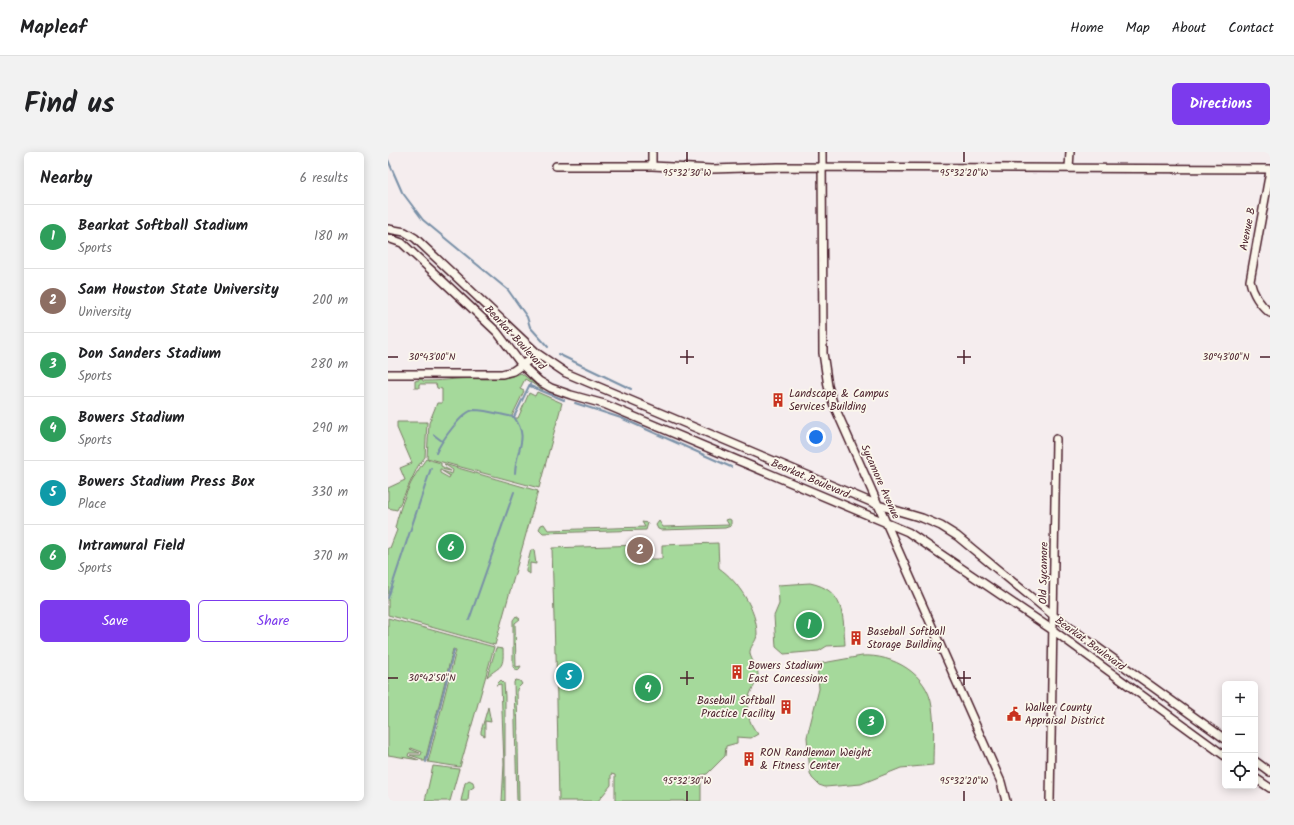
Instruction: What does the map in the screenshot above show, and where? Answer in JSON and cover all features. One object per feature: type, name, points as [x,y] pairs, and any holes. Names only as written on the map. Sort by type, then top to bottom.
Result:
[{"type":"street","points":[[652,152],[652,166]]},
{"type":"street","name":"Sycamore Avenue","points":[[822,152],[823,353],[825,371],[833,403],[1001,782],[1006,801]]},
{"type":"street","points":[[1069,168],[1070,152]]},
{"type":"street","points":[[556,166],[652,166],[712,170],[778,167],[1270,170]]},
{"type":"street","name":"Avenue B","points":[[1270,170],[1251,268],[1250,281],[1252,291],[1262,306],[1270,313]]},
{"type":"street","name":"Bearkat Boulevard","points":[[388,229],[405,232],[415,238],[538,354],[556,367],[582,380],[878,505],[922,518],[941,526],[957,536],[1054,616],[1222,737]]},
{"type":"street","name":"Bearkat Boulevard","points":[[388,238],[402,243],[462,298],[497,332],[522,365],[539,381],[551,388],[604,404],[908,532],[927,543],[1054,631],[1222,754]]},
{"type":"street","points":[[388,374],[502,374],[513,371],[538,354]]},
{"type":"street","name":"Old Sycamore","points":[[1050,801],[1056,439]]},
{"type":"street","points":[[1258,763],[1270,772]]},
{"type":"street","points":[[1258,780],[1270,788]]},
{"type":"green space","points":[[521,373],[543,390],[525,379],[520,389],[524,391],[512,416],[518,418],[529,393],[535,396],[537,392],[562,403],[539,488],[427,458],[429,423],[437,403],[442,403],[442,389],[437,388],[436,384],[419,384],[419,388],[415,388],[415,381],[422,379],[423,381],[436,381],[497,379]]},
{"type":"green space","points":[[397,422],[427,422],[425,457],[418,466],[397,510],[388,508],[388,488],[405,480],[400,468],[412,463],[397,428]]},
{"type":"green space","points":[[426,459],[441,463],[441,466],[451,471],[440,469],[440,473],[449,478],[450,476],[442,471],[452,474],[453,470],[444,464],[538,491],[495,645],[388,615],[388,548],[390,548],[397,530],[395,528],[403,501]]},
{"type":"green space","points":[[726,520],[731,520],[731,526],[725,528],[661,530],[658,529],[656,525],[659,521],[663,527],[729,525]]},
{"type":"green space","points":[[642,522],[648,523],[646,530],[543,533],[539,529],[541,525],[544,524],[548,530],[645,527]]},
{"type":"green space","points":[[718,543],[719,568],[733,580],[739,588],[754,615],[757,637],[750,654],[758,677],[748,699],[748,715],[758,734],[751,738],[737,737],[737,743],[726,746],[725,756],[707,774],[701,775],[701,801],[615,801],[615,775],[611,774],[611,785],[598,801],[559,801],[552,548],[640,545],[641,559],[662,559],[662,545]]},
{"type":"green space","points":[[531,550],[534,550],[536,564],[530,563],[530,574],[526,572],[526,569]]},
{"type":"green space","points":[[810,583],[821,586],[836,598],[840,606],[844,624],[845,645],[827,646],[819,651],[784,654],[776,647],[774,616],[779,604],[778,585]]},
{"type":"green space","points":[[516,616],[520,619],[515,623],[516,667],[521,666],[518,671],[513,667],[513,620]]},
{"type":"green space","points":[[388,618],[494,647],[460,767],[428,762],[456,650],[453,649],[425,761],[410,755],[421,755],[422,752],[411,748],[410,749],[420,753],[409,753],[408,756],[419,760],[388,755]]},
{"type":"green space","points":[[496,648],[503,649],[503,661],[498,668],[487,677]]},
{"type":"green space","points":[[862,656],[885,658],[897,663],[907,668],[924,685],[929,695],[933,714],[933,765],[901,768],[861,784],[825,787],[819,785],[812,778],[810,773],[807,737],[819,689],[817,664]]},
{"type":"green space","points":[[501,680],[504,683],[505,696],[505,801],[502,801],[504,764],[501,684],[496,685]]},
{"type":"green space","points":[[516,680],[520,681],[522,684],[517,689],[519,801],[517,801],[514,682]]},
{"type":"green space","points":[[488,707],[491,722],[485,721],[485,736],[481,734],[481,731]]},
{"type":"green space","points":[[433,766],[459,769],[450,801],[425,801]]},
{"type":"green space","points":[[469,780],[473,782],[474,787],[469,790],[468,801],[461,801],[465,783]]},
{"type":"waterway","points":[[388,160],[402,192],[423,220],[508,290],[527,317],[530,327],[548,347]]},
{"type":"waterway","points":[[558,354],[631,389]]},
{"type":"waterway","points":[[514,417],[530,384]]},
{"type":"waterway","points":[[530,386],[564,400]]},
{"type":"waterway","points":[[575,403],[621,418],[731,467]]},
{"type":"waterway","points":[[436,453],[452,428],[469,412],[474,410],[484,411],[514,417],[519,425],[522,438],[515,473]]},
{"type":"waterway","points":[[434,435],[442,441]]},
{"type":"waterway","points":[[388,598],[431,468]]},
{"type":"waterway","points":[[469,620],[514,492]]},
{"type":"waterway","points":[[426,762],[454,650]]},
{"type":"place","name":"Landscape & Campus Services Building","points":[[778,400]]},
{"type":"place","name":"Intramural Field","points":[[451,547]]},
{"type":"place","name":"Sam Houston State University","points":[[640,550]]},
{"type":"place","name":"Bearkat Softball Stadium","points":[[809,625]]},
{"type":"place","name":"Baseball Softball Storage Building","points":[[856,638]]},
{"type":"place","name":"Bowers Stadium East Concessions","points":[[737,672]]},
{"type":"place","name":"Bowers Stadium Press Box","points":[[569,676]]},
{"type":"place","name":"Bowers Stadium","points":[[648,688]]},
{"type":"place","name":"Baseball Softball Practice Facility","points":[[786,707]]},
{"type":"place","name":"Walker County Appraisal District","points":[[1014,714]]},
{"type":"place","name":"Don Sanders Stadium","points":[[871,722]]},
{"type":"place","name":"RON Randleman Weight & Fitness Center","points":[[749,759]]}]
